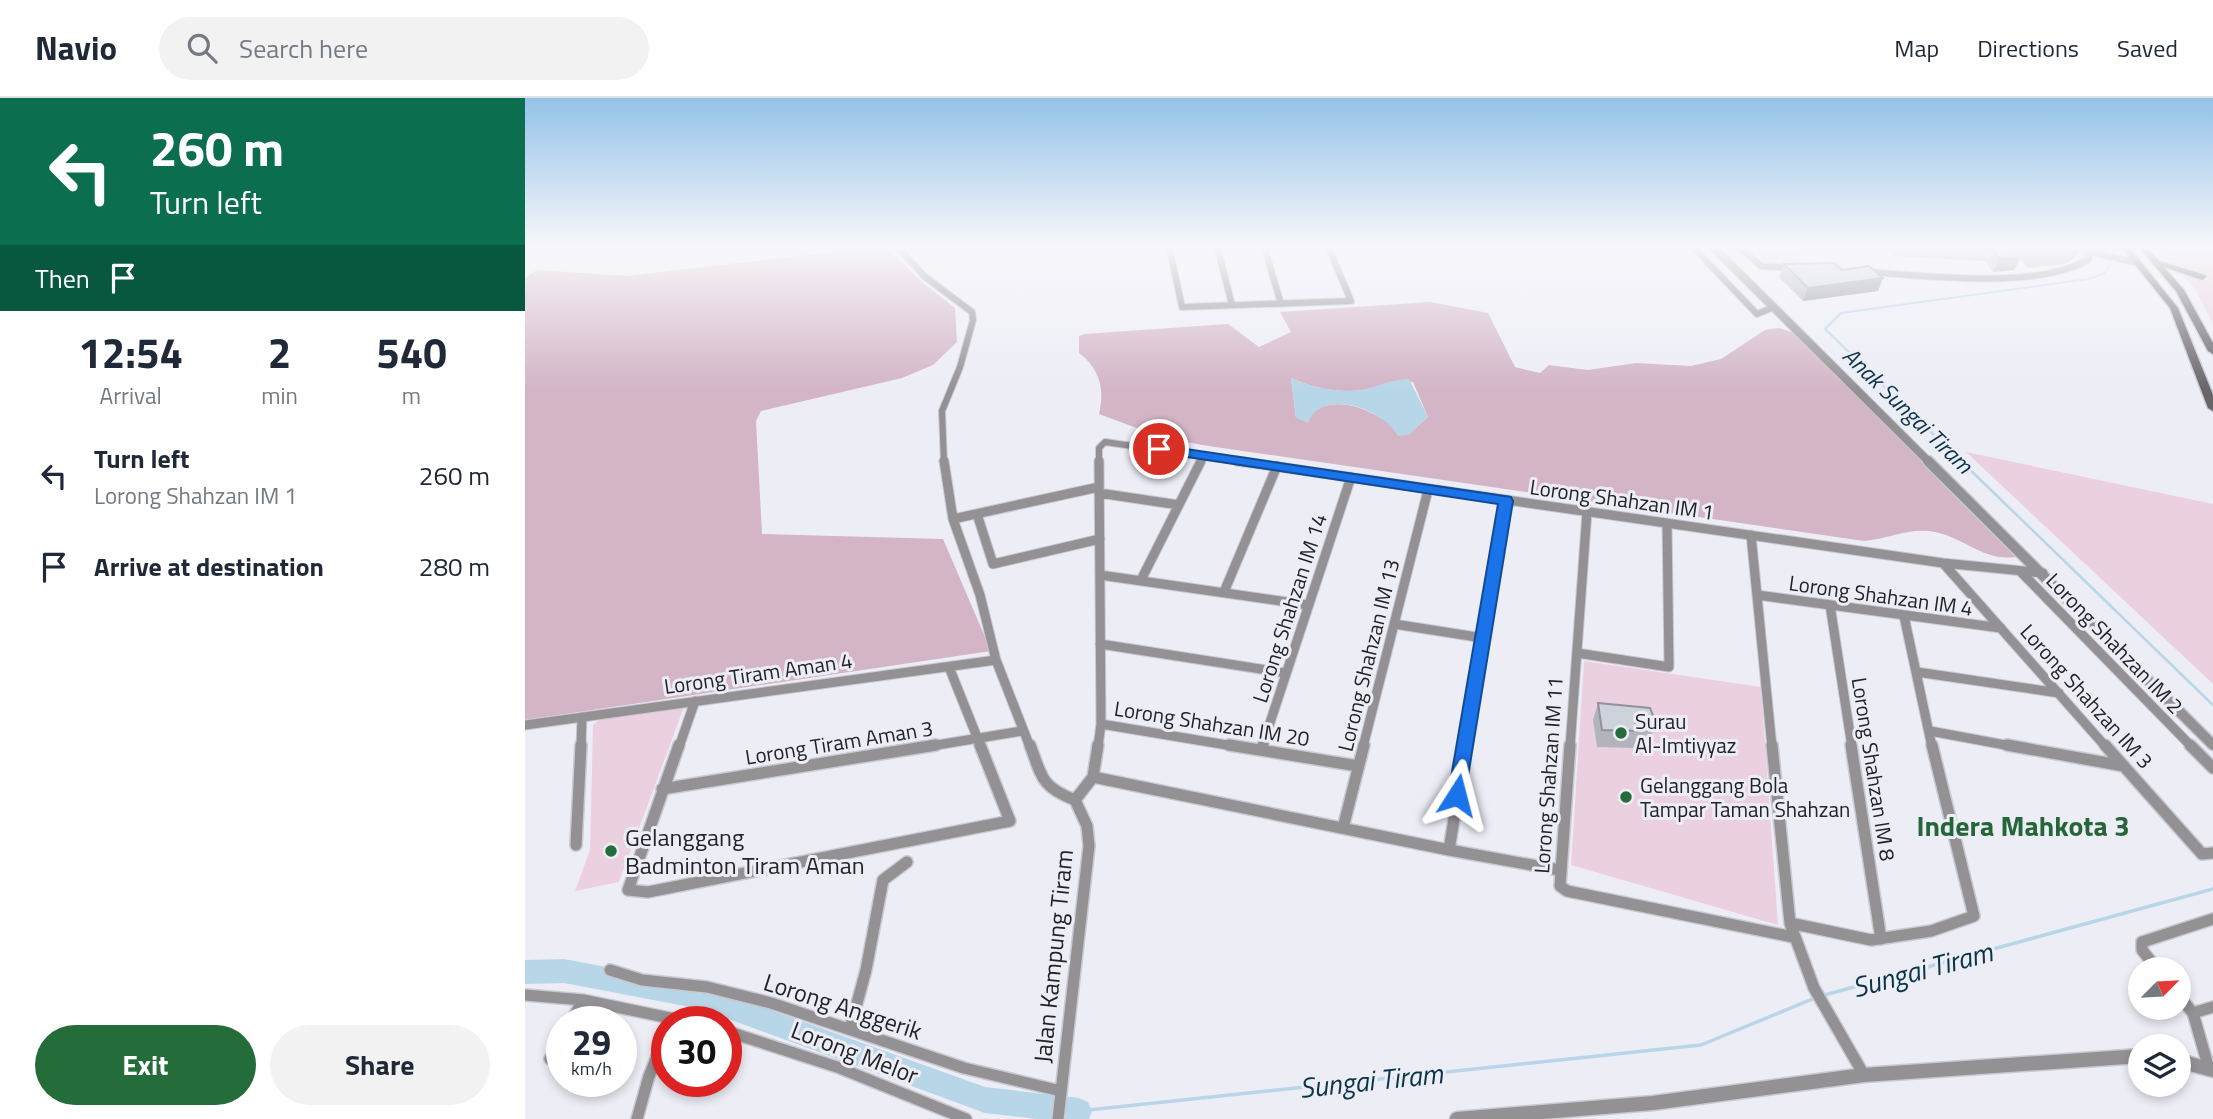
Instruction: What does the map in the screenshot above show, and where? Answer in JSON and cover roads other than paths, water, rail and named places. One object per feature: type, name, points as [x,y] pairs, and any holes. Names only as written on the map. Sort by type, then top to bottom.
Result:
[{"type":"main road","points":[[2164,294],[2179,317],[2213,408]]},
{"type":"main road","points":[[2182,294],[2211,341],[2213,351]]},
{"type":"street","points":[[950,294],[965,304],[974,320],[965,341],[960,367],[942,411],[942,450],[953,519],[980,595],[996,660],[1022,731],[1046,784],[1058,795],[1075,800],[1093,777],[1101,724],[1099,490]]},
{"type":"street","points":[[1179,294],[1182,307],[1350,301],[1347,294]]},
{"type":"street","points":[[1229,294],[1232,305]]},
{"type":"street","points":[[1279,294],[1282,304]]},
{"type":"street","points":[[1740,294],[1759,313],[1788,319]]},
{"type":"street","points":[[1757,294],[1759,313]]},
{"type":"street","points":[[1761,294],[2213,745]]},
{"type":"street","points":[[1759,313],[1774,307]]},
{"type":"street","name":"Lorong Shahzan IM 1","points":[[1099,490],[1100,445],[1114,443],[1943,563],[2043,573]]},
{"type":"street","points":[[1141,580],[1204,456]]},
{"type":"street","points":[[1224,592],[1277,466]]},
{"type":"street","name":"Lorong Shahzan IM 14","points":[[1261,750],[1351,477]]},
{"type":"street","name":"Lorong Shahzan IM 13","points":[[1343,828],[1427,489]]},
{"type":"street","points":[[953,519],[1099,490],[1179,505]]},
{"type":"street","points":[[1449,850],[1506,501]]},
{"type":"street","name":"Lorong Shahzan IM 11","points":[[1587,512],[1558,881],[1567,891],[1793,937]]},
{"type":"street","points":[[977,514],[993,564],[1100,539]]},
{"type":"street","points":[[1577,653],[1669,667],[1667,523]]},
{"type":"street","points":[[1751,535],[1790,923],[1814,988],[1864,1075]]},
{"type":"street","name":"Lorong Shahzan IM 3","points":[[1943,563],[2124,766],[2208,853]]},
{"type":"street","name":"Lorong Shahzan IM 2","points":[[2021,572],[2213,768]]},
{"type":"street","points":[[1101,575],[1308,605]]},
{"type":"street","name":"Lorong Shahzan IM 4","points":[[1757,595],[2001,628]]},
{"type":"street","name":"Lorong Shahzan IM 8","points":[[1830,606],[1881,939]]},
{"type":"street","points":[[1790,923],[1871,940],[1931,930],[1974,916],[1904,616]]},
{"type":"street","points":[[1394,624],[1483,638]]},
{"type":"street","points":[[1100,644],[1286,673]]},
{"type":"street","name":"Lorong Tiram Aman 4","points":[[525,725],[996,660]]},
{"type":"street","points":[[695,701],[628,890],[648,892],[1010,821],[949,667]]},
{"type":"street","points":[[1917,672],[2059,693]]},
{"type":"street","points":[[576,845],[582,717]]},
{"type":"street","name":"Lorong Shahzan IM 20","points":[[1101,724],[1358,766]]},
{"type":"street","name":"Lorong Tiram Aman 3","points":[[662,789],[1022,731]]},
{"type":"street","points":[[1930,731],[2124,766]]},
{"type":"street","points":[[1093,777],[1559,870]]},
{"type":"street","name":"Jalan Kampung Tiram","points":[[1058,1119],[1089,846],[1087,826],[1075,800]]},
{"type":"street","points":[[850,1029],[868,959],[883,880],[907,862]]},
{"type":"street","points":[[2148,957],[2142,950],[2142,942],[2213,919]]},
{"type":"street","name":"Lorong Anggerik","points":[[610,971],[642,980],[707,987],[771,1003],[964,1069],[1060,1096]]},
{"type":"street","points":[[525,995],[583,1000],[651,1019]]},
{"type":"street","points":[[580,1006],[583,1000]]},
{"type":"street","points":[[2193,1013],[2213,1007]]},
{"type":"street","points":[[2191,1011],[2211,1070]]},
{"type":"street","name":"Lorong Melor","points":[[742,1036],[837,1067],[966,1119]]},
{"type":"street","points":[[1457,1119],[1653,1103],[1864,1075],[2128,1056]]},
{"type":"street","points":[[2191,1064],[2211,1070]]},
{"type":"street","points":[[637,1119],[651,1071]]},
{"type":"water","points":[[1291,378],[1309,385],[1347,391],[1409,379],[1428,417],[1408,435],[1398,436],[1391,426],[1380,418],[1353,406],[1326,406],[1315,412],[1308,423],[1296,418]]},
{"type":"waterway","name":"Anak Sungai Tiram","points":[[1963,463],[1825,329],[1841,313],[1982,294]]},
{"type":"waterway","name":"Anak Sungai Tiram","points":[[1961,461],[2213,705]]},
{"type":"waterway","name":"Sungai Tiram","points":[[1821,996],[2213,889]]},
{"type":"waterway","name":"Sungai Tiram","points":[[525,972],[564,971],[701,997],[985,1100],[1079,1111]]},
{"type":"waterway","name":"Sungai Tiram","points":[[1079,1111],[1701,1045],[1815,998]]},
{"type":"place","name":"Surau Al-Imtiyyaz","points":[[1621,733]]},
{"type":"place","name":"Gelanggang Bola Tampar Taman Shahzan","points":[[1626,797]]},
{"type":"place","name":"Gelanggang Badminton Tiram Aman","points":[[611,851]]},
{"type":"district","name":"Indera Mahkota 3","points":[[2023,825]]}]
